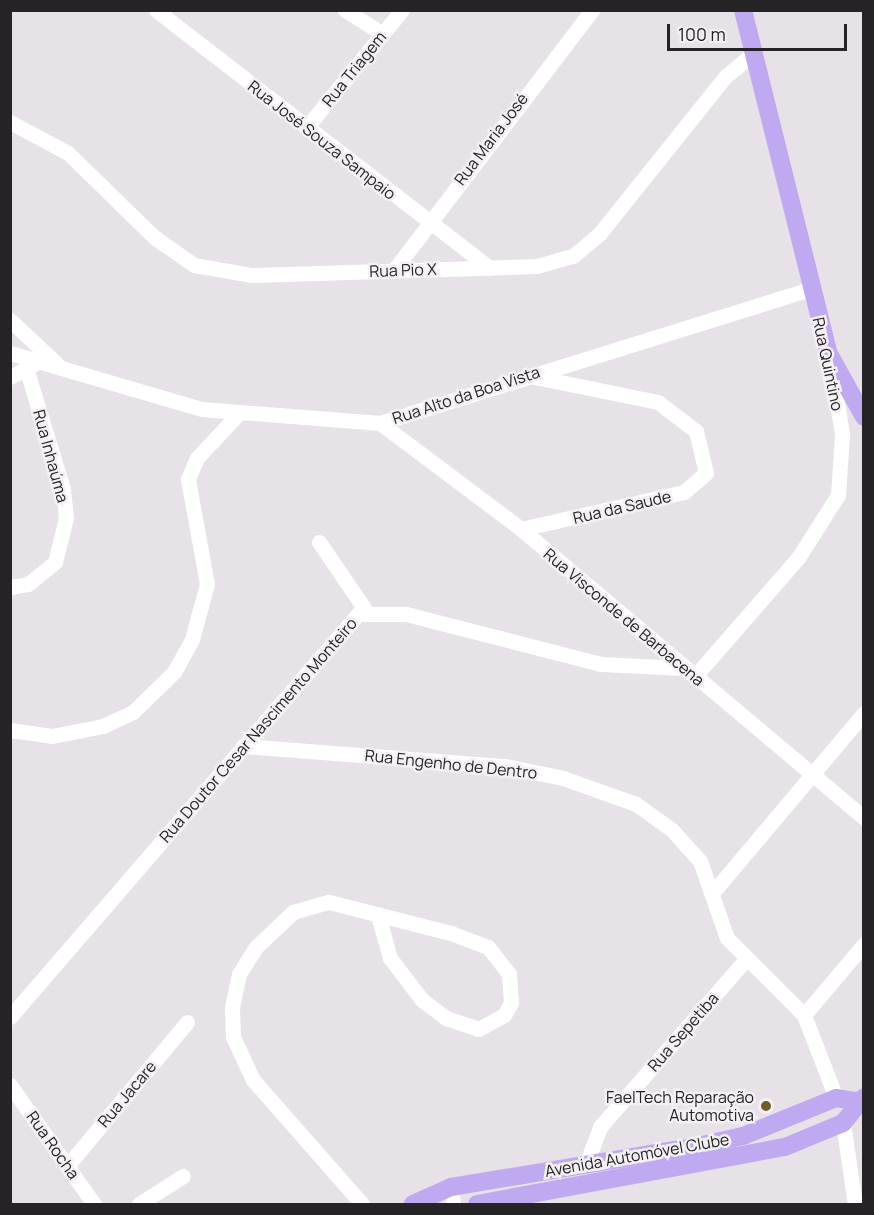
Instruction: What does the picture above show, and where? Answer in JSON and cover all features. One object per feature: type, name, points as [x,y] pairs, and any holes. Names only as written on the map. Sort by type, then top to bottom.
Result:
[{"type":"main road","name":"Rua Quintino","points":[[743,10],[829,354]]},
{"type":"main road","points":[[829,354],[864,417]]},
{"type":"main road","points":[[836,1098],[860,1099]]},
{"type":"main road","name":"Avenida Automóvel Clube","points":[[416,1204],[586,1164],[693,1147],[744,1136],[836,1098]]},
{"type":"main road","points":[[843,1123],[860,1099]]},
{"type":"main road","name":"Avenida Automóvel Clube","points":[[477,1204],[696,1167],[786,1147],[843,1123]]},
{"type":"main road","points":[[693,1147],[696,1167]]},
{"type":"main road","points":[[574,1188],[586,1164]]},
{"type":"street","name":"Rua José Souza Sampaio","points":[[156,10],[489,267]]},
{"type":"street","points":[[345,10],[383,34]]},
{"type":"street","name":"Rua Triagem","points":[[306,128],[402,10]]},
{"type":"street","name":"Rua Maria José","points":[[394,270],[592,10]]},
{"type":"street","name":"Rua Pio X","points":[[10,122],[68,153],[154,237],[194,265],[252,275],[489,267],[556,262],[587,246],[726,76],[753,53]]},
{"type":"street","name":"Rua Alto da Boa Vista","points":[[10,353],[57,364],[138,392],[238,414],[380,423],[526,375],[811,289]]},
{"type":"street","points":[[10,320],[57,364]]},
{"type":"street","name":"Rua Quintino","points":[[690,672],[798,558],[838,495],[842,434],[829,354]]},
{"type":"street","points":[[10,377],[40,360]]},
{"type":"street","name":"Rua Inhaúma","points":[[10,587],[28,584],[55,562],[66,518],[63,489],[26,368]]},
{"type":"street","name":"Rua da Saude","points":[[521,529],[684,492],[698,484],[706,460],[696,431],[658,402],[526,375]]},
{"type":"street","points":[[10,730],[51,736],[103,726],[133,711],[174,672],[192,639],[207,584],[188,479],[197,458],[238,414]]},
{"type":"street","name":"Rua Visconde de Barbacena","points":[[380,423],[521,529],[864,818]]},
{"type":"street","points":[[319,542],[366,611]]},
{"type":"street","name":"Rua Doutor Cesar Nascimento Monteiro","points":[[10,1017],[342,628],[366,611],[406,614],[601,664],[690,672]]},
{"type":"street","points":[[714,891],[864,713]]},
{"type":"street","name":"Rua Engenho de Dentro","points":[[243,746],[496,765],[594,787],[636,804],[672,830],[700,861],[714,891],[720,923],[745,960],[804,1015]]},
{"type":"street","points":[[362,1204],[253,1080],[233,1037],[232,1007],[239,974],[256,947],[292,912],[330,902],[378,915],[488,947],[509,974],[511,1003],[504,1015],[479,1029],[446,1018],[422,1000],[390,958],[378,915]]},
{"type":"street","points":[[836,1098],[804,1015],[864,944]]},
{"type":"street","name":"Rua Sepetiba","points":[[586,1164],[600,1127],[745,960]]},
{"type":"street","name":"Rua Jacare","points":[[68,1165],[187,1022]]},
{"type":"street","name":"Rua Rocha","points":[[10,1085],[94,1204]]},
{"type":"street","points":[[843,1123],[855,1204]]},
{"type":"street","points":[[139,1204],[183,1176]]},
{"type":"place","name":"FaelTech Reparação Automotiva","points":[[766,1106]]}]
